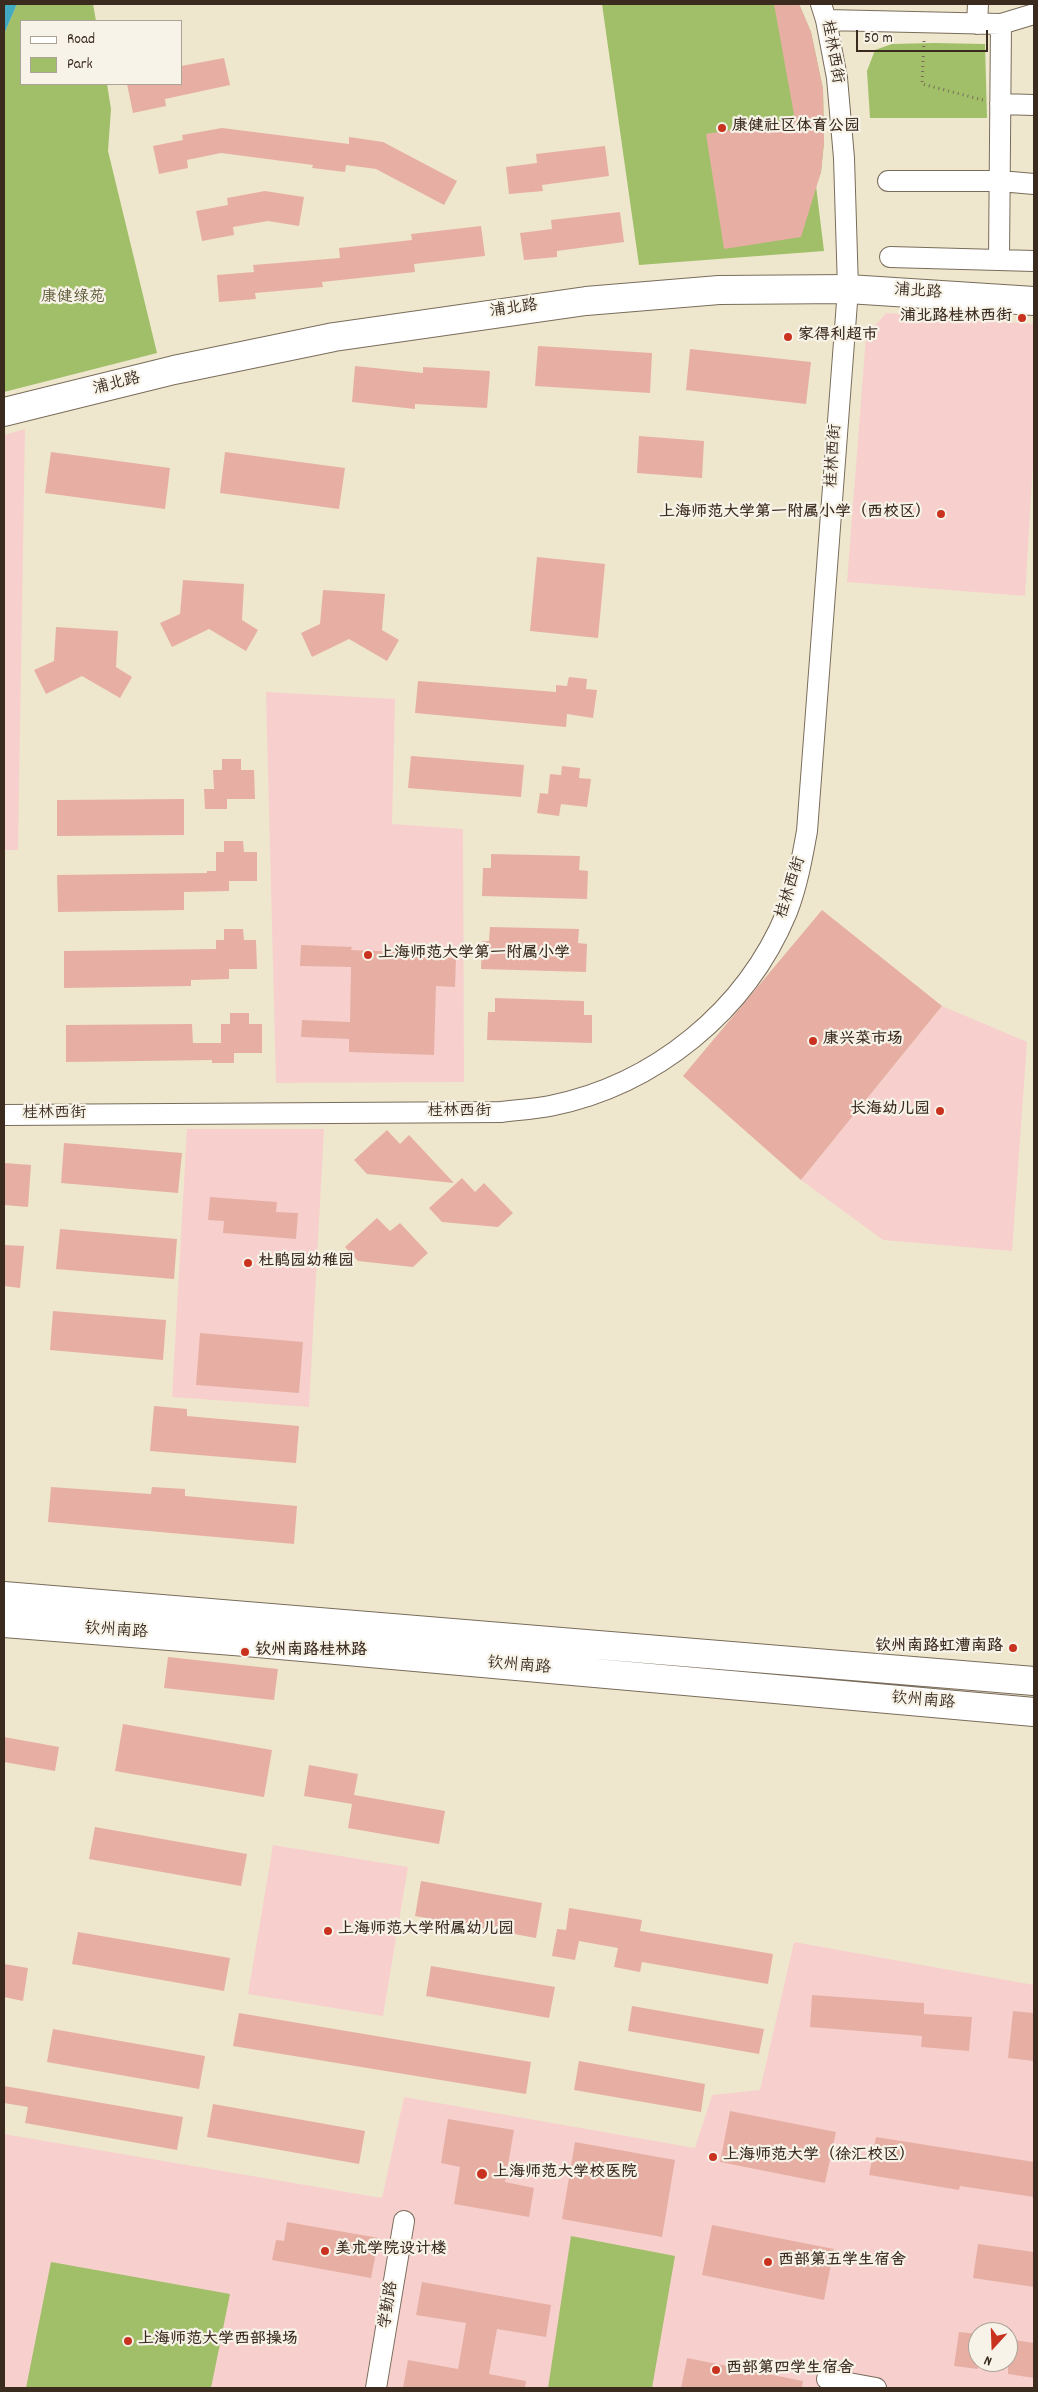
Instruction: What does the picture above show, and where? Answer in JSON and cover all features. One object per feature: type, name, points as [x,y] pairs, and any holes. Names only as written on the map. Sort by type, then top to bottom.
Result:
[{"type":"street","points":[[977,24],[978,4]]},
{"type":"street","points":[[823,12],[924,22],[977,24],[1001,24],[1034,14]]},
{"type":"street","name":"桂林西街","points":[[4,1115],[501,1112],[551,1106],[592,1093],[634,1076],[671,1056],[706,1029],[736,994],[766,954],[787,911],[800,871],[807,831],[848,288],[844,158],[837,78],[823,12]]},
{"type":"street","points":[[999,259],[1001,24]]},
{"type":"street","points":[[1000,104],[1034,105]]},
{"type":"street","points":[[888,181],[1000,181],[1034,184]]},
{"type":"street","points":[[890,257],[1034,261]]},
{"type":"street","name":"浦北路","points":[[4,412],[244,355],[334,336],[586,301],[719,290],[848,288],[1034,300]]},
{"type":"street","name":"钦州南路","points":[[4,1596],[1034,1681]]},
{"type":"street","name":"钦州南路","points":[[4,1623],[246,1642],[1034,1712]]},
{"type":"street","name":"学勤路","points":[[376,2388],[404,2221]]},
{"type":"street","points":[[827,2379],[876,2388]]},
{"type":"path","points":[[924,22],[922,84],[1000,104]]},
{"type":"shaded area","name":"上海师范大学第一附属小学（西校区）","points":[[886,313],[1034,324],[1034,447],[1025,596],[847,582],[866,336]]},
{"type":"shaded area","points":[[25,429],[18,850],[4,850],[4,435]]},
{"type":"shaded area","name":"上海师范大学第一附属小学","points":[[266,692],[395,699],[392,824],[463,829],[464,1082],[276,1083]]},
{"type":"shaded area","name":"长海幼儿园","points":[[942,1006],[1027,1042],[1012,1251],[883,1240],[801,1180]]},
{"type":"shaded area","name":"杜鹃园幼稚园","points":[[187,1129],[324,1129],[309,1407],[172,1397]]},
{"type":"shaded area","name":"上海师范大学附属幼儿园","points":[[273,1845],[408,1867],[383,2016],[248,1994]]},
{"type":"shaded area","name":"上海师范大学（徐汇校区）","points":[[794,1942],[1034,1985],[1034,2388],[4,2388],[4,2134],[382,2198],[404,2097],[695,2148],[712,2095],[760,2090]]},
{"type":"green space","name":"康健绿苑","points":[[17,4],[93,4],[96,20],[20,20],[20,85],[107,85],[111,109],[108,151],[157,353],[4,392],[4,34]]},
{"type":"green space","name":"康健社区体育公园","points":[[602,4],[799,4],[811,32],[823,89],[824,142],[821,172],[816,186],[824,251],[639,265]]},
{"type":"green space","points":[[892,44],[985,44],[987,118],[870,118],[867,71],[875,50]]},
{"type":"green space","points":[[571,2236],[675,2256],[652,2388],[548,2388]]},
{"type":"green space","name":"上海师范大学西部操场","points":[[51,2262],[230,2294],[211,2388],[26,2388]]},
{"type":"water","points":[[4,4],[17,4],[4,34]]},
{"type":"building","points":[[774,4],[799,4],[811,32],[823,89],[824,142],[821,172],[801,237],[724,249],[706,134],[795,120]]},
{"type":"building","points":[[224,58],[230,85],[165,99],[166,106],[133,113],[127,85],[182,85],[182,66]]},
{"type":"building","points":[[222,128],[349,144],[349,137],[383,142],[457,181],[444,205],[376,169],[346,165],[345,172],[312,168],[313,165],[221,153],[187,160],[188,168],[159,174],[153,146],[183,140],[182,135]]},
{"type":"building","points":[[605,146],[609,176],[542,185],[543,191],[509,194],[506,167],[537,163],[536,154]]},
{"type":"building","points":[[265,191],[304,197],[299,226],[268,221],[233,227],[234,235],[202,241],[196,211],[228,205],[227,198]]},
{"type":"building","points":[[620,212],[624,242],[557,251],[557,257],[524,260],[520,233],[552,229],[551,220]]},
{"type":"building","points":[[481,226],[485,256],[414,264],[415,272],[322,282],[323,287],[255,293],[256,299],[219,302],[217,275],[254,272],[253,265],[340,258],[339,248],[412,240],[411,234]]},
{"type":"building","points":[[538,346],[652,353],[650,393],[535,386]]},
{"type":"building","points":[[690,349],[811,362],[806,404],[686,390]]},
{"type":"building","points":[[355,366],[423,373],[423,367],[490,371],[487,408],[415,404],[415,409],[352,402]]},
{"type":"building","points":[[639,436],[704,441],[702,478],[637,473]]},
{"type":"building","points":[[51,452],[170,468],[165,509],[45,493]]},
{"type":"building","points":[[225,452],[345,468],[339,509],[220,493]]},
{"type":"building","points":[[537,557],[605,564],[598,638],[530,631]]},
{"type":"building","points":[[183,580],[244,584],[242,620],[258,630],[246,651],[209,629],[172,647],[160,623],[180,614]]},
{"type":"building","points":[[323,590],[385,594],[382,630],[399,640],[387,661],[349,639],[312,657],[301,633],[320,624]]},
{"type":"building","points":[[56,627],[118,631],[116,667],[132,677],[120,698],[82,676],[46,694],[34,670],[54,661]]},
{"type":"building","points":[[569,677],[587,679],[586,689],[597,690],[593,718],[567,714],[566,727],[415,713],[418,681],[556,692],[556,685],[567,686]]},
{"type":"building","points":[[411,756],[524,765],[521,797],[408,788]]},
{"type":"building","points":[[222,759],[241,759],[241,770],[254,770],[255,799],[227,799],[227,809],[205,809],[204,789],[214,789],[213,770],[222,770]]},
{"type":"building","points":[[562,766],[580,768],[579,778],[591,779],[587,807],[561,804],[559,816],[537,813],[540,793],[548,794],[550,774],[561,775]]},
{"type":"building","points":[[184,799],[184,835],[57,836],[57,800]]},
{"type":"building","points":[[224,841],[243,841],[244,852],[257,852],[257,881],[229,881],[229,891],[184,892],[184,910],[58,912],[57,875],[207,873],[207,871],[216,871],[216,852],[224,852]]},
{"type":"building","points":[[491,854],[580,856],[579,870],[588,871],[587,899],[482,896],[483,868],[491,868]]},
{"type":"building","name":"康兴菜市场","points":[[822,910],[942,1006],[801,1180],[683,1076]]},
{"type":"building","points":[[490,927],[579,929],[578,943],[587,944],[586,972],[481,969],[482,941],[489,941]]},
{"type":"building","points":[[224,929],[243,929],[244,940],[256,940],[257,969],[229,969],[229,979],[191,980],[191,986],[64,988],[64,951],[216,949],[216,940],[224,940]]},
{"type":"building","points":[[301,945],[352,947],[351,950],[404,952],[404,956],[456,958],[455,987],[436,986],[434,1055],[349,1052],[349,1039],[301,1037],[302,1020],[350,1022],[351,967],[300,966]]},
{"type":"building","points":[[495,998],[584,1001],[584,1015],[592,1015],[592,1043],[487,1040],[488,1012],[495,1012]]},
{"type":"building","points":[[230,1013],[249,1013],[249,1024],[262,1024],[262,1053],[234,1053],[234,1063],[212,1063],[212,1060],[66,1062],[66,1025],[192,1024],[193,1043],[221,1043],[221,1024],[230,1024]]},
{"type":"building","points":[[387,1130],[400,1144],[409,1135],[454,1183],[367,1174],[354,1160]]},
{"type":"building","points":[[64,1143],[182,1153],[178,1193],[61,1183]]},
{"type":"building","points":[[4,1163],[31,1165],[28,1207],[4,1205]]},
{"type":"building","points":[[462,1178],[475,1192],[484,1183],[513,1213],[498,1227],[442,1222],[429,1208]]},
{"type":"building","points":[[210,1197],[277,1202],[276,1212],[298,1213],[296,1239],[223,1233],[224,1221],[208,1220]]},
{"type":"building","points":[[377,1218],[390,1231],[400,1223],[428,1253],[413,1267],[358,1261],[345,1247]]},
{"type":"building","points":[[60,1229],[177,1239],[174,1279],[56,1269]]},
{"type":"building","points":[[4,1245],[24,1246],[20,1288],[4,1286]]},
{"type":"building","points":[[53,1311],[166,1320],[163,1360],[50,1350]]},
{"type":"building","points":[[200,1333],[303,1342],[299,1393],[196,1385]]},
{"type":"building","points":[[154,1406],[187,1409],[187,1416],[299,1426],[296,1463],[150,1451]]},
{"type":"building","points":[[51,1487],[151,1494],[152,1487],[185,1489],[185,1496],[297,1506],[294,1544],[48,1522]]},
{"type":"building","points":[[168,1657],[278,1669],[274,1700],[164,1688]]},
{"type":"building","points":[[123,1724],[272,1750],[264,1797],[115,1771]]},
{"type":"building","points":[[4,1737],[59,1747],[55,1771],[4,1762]]},
{"type":"building","points":[[309,1765],[358,1774],[354,1795],[445,1811],[439,1844],[348,1828],[352,1804],[304,1796]]},
{"type":"building","points":[[95,1827],[247,1854],[241,1886],[89,1859]]},
{"type":"building","points":[[421,1881],[542,1903],[536,1938],[415,1916]]},
{"type":"building","points":[[569,1908],[642,1920],[640,1931],[773,1954],[768,1984],[642,1962],[640,1972],[614,1967],[618,1948],[579,1941],[575,1960],[552,1956],[557,1929],[566,1930]]},
{"type":"building","points":[[78,1932],[230,1958],[224,1991],[72,1964]]},
{"type":"building","points":[[4,1964],[28,1968],[23,2001],[4,1997]]},
{"type":"building","points":[[431,1966],[555,1987],[549,2018],[426,1996]]},
{"type":"building","points":[[812,1995],[924,2003],[924,2014],[972,2017],[969,2051],[921,2047],[922,2036],[810,2027]]},
{"type":"building","points":[[632,2006],[764,2029],[759,2054],[628,2031]]},
{"type":"building","points":[[1013,2011],[1034,2013],[1034,2061],[1008,2058]]},
{"type":"building","points":[[239,2013],[531,2062],[526,2094],[233,2046]]},
{"type":"building","points":[[53,2029],[205,2056],[199,2089],[47,2062]]},
{"type":"building","points":[[579,2061],[705,2084],[701,2112],[574,2090]]},
{"type":"building","points":[[4,2086],[183,2117],[177,2150],[25,2123],[28,2107],[4,2103]]},
{"type":"building","points":[[213,2104],[365,2131],[359,2164],[207,2137]]},
{"type":"building","points":[[730,2111],[836,2132],[825,2183],[720,2162]]},
{"type":"building","name":"上海师范大学校医院","points":[[448,2119],[514,2130],[505,2182],[534,2188],[529,2217],[454,2204],[460,2167],[441,2163]]},
{"type":"building","points":[[876,2137],[1034,2162],[1034,2197],[960,2186],[959,2190],[869,2175]]},
{"type":"building","points":[[575,2142],[675,2160],[662,2237],[562,2219]]},
{"type":"building","name":"美术学院设计楼","points":[[287,2222],[379,2238],[371,2278],[272,2260],[276,2240],[284,2241]]},
{"type":"building","name":"西部第五学生宿舍","points":[[712,2225],[834,2249],[824,2300],[702,2275]]},
{"type":"building","points":[[978,2244],[1034,2252],[1034,2287],[973,2278]]},
{"type":"building","points":[[422,2282],[551,2305],[546,2337],[497,2329],[489,2374],[526,2381],[525,2388],[403,2388],[408,2360],[458,2369],[466,2323],[416,2315]]},
{"type":"building","points":[[959,2332],[968,2333],[968,2368],[954,2366]]},
{"type":"building","points":[[1018,2341],[1034,2343],[1034,2378],[1008,2374],[1008,2372],[1018,2372]]},
{"type":"building","name":"西部第四学生宿舍","points":[[687,2358],[803,2381],[802,2388],[681,2388]]},
{"type":"place","name":"康健社区体育公园","points":[[722,128]]},
{"type":"place","name":"浦北路桂林西街","points":[[1022,318]]},
{"type":"place","name":"家得利超市","points":[[788,337]]},
{"type":"place","name":"上海师范大学第一附属小学（西校区）","points":[[941,514]]},
{"type":"place","name":"上海师范大学第一附属小学","points":[[368,955]]},
{"type":"place","name":"康兴菜市场","points":[[813,1041]]},
{"type":"place","name":"长海幼儿园","points":[[940,1111]]},
{"type":"place","name":"杜鹃园幼稚园","points":[[248,1263]]},
{"type":"place","name":"钦州南路虹漕南路","points":[[1013,1648]]},
{"type":"place","name":"钦州南路桂林路","points":[[245,1652]]},
{"type":"place","name":"上海师范大学附属幼儿园","points":[[328,1931]]},
{"type":"place","name":"上海师范大学（徐汇校区）","points":[[713,2157]]},
{"type":"place","name":"上海师范大学校医院","points":[[482,2174]]},
{"type":"place","name":"美术学院设计楼","points":[[325,2251]]},
{"type":"place","name":"西部第五学生宿舍","points":[[768,2262]]},
{"type":"place","name":"上海师范大学西部操场","points":[[128,2341]]},
{"type":"place","name":"西部第四学生宿舍","points":[[716,2370]]}]
